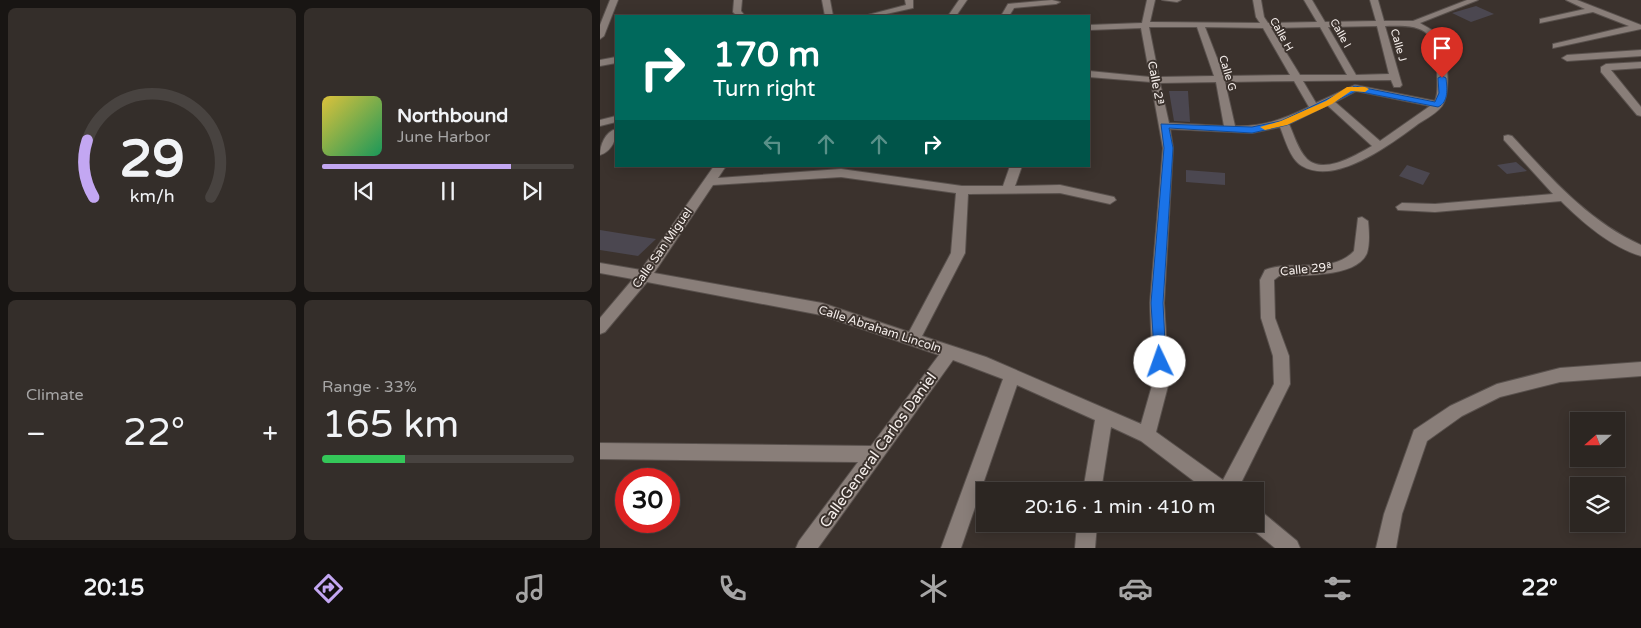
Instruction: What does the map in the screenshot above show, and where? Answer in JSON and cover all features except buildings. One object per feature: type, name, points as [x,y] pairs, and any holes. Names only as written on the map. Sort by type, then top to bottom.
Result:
[{"type":"street","points":[[600,36],[614,0]]},
{"type":"street","points":[[738,0],[737,12],[740,15]]},
{"type":"street","points":[[826,0],[829,15]]},
{"type":"street","points":[[881,15],[910,6],[909,0]]},
{"type":"street","points":[[953,15],[963,0]]},
{"type":"street","name":"Calle 2ª","points":[[1147,436],[1161,382],[1157,303],[1168,148],[1145,26],[1150,0]]},
{"type":"street","points":[[1166,0],[1177,0]]},
{"type":"street","name":"Calle H","points":[[1256,0],[1260,17],[1294,77],[1315,109]]},
{"type":"street","name":"Calle I","points":[[1308,0],[1325,26],[1353,77]]},
{"type":"street","name":"Calle J","points":[[1374,0],[1401,98]]},
{"type":"street","points":[[1090,27],[1200,24],[1325,26],[1414,23],[1474,0]]},
{"type":"street","points":[[1570,0],[1639,28]]},
{"type":"street","points":[[1006,15],[1011,6],[1056,2]]},
{"type":"street","points":[[1543,21],[1591,10]]},
{"type":"street","points":[[1284,123],[1304,163],[1315,169],[1335,168],[1380,146],[1438,105],[1443,93],[1440,47],[1435,36],[1414,23]]},
{"type":"street","name":"Calle G","points":[[1200,24],[1220,79],[1230,129]]},
{"type":"street","points":[[1556,46],[1639,28]]},
{"type":"street","points":[[1567,58],[1641,53]]},
{"type":"street","points":[[600,62],[615,60]]},
{"type":"street","points":[[1641,65],[1606,67],[1606,72],[1641,113]]},
{"type":"street","points":[[1090,74],[1156,80],[1294,77],[1395,78]]},
{"type":"street","points":[[1164,126],[1252,130],[1284,123],[1355,88],[1438,105]]},
{"type":"street","points":[[1329,102],[1380,146]]},
{"type":"street","points":[[600,123],[615,119]]},
{"type":"street","points":[[600,152],[615,133]]},
{"type":"street","points":[[1508,138],[1563,197],[1600,230],[1612,239],[1641,251]]},
{"type":"street","name":"Calle San Miguel","points":[[600,328],[644,276],[719,167]]},
{"type":"street","points":[[1008,188],[1016,167]]},
{"type":"street","points":[[708,182],[846,170],[962,190],[1008,188],[1060,189],[1110,200]]},
{"type":"street","points":[[913,339],[958,253],[962,190]]},
{"type":"street","points":[[1402,207],[1435,208],[1563,197]]},
{"type":"street","name":"Calle 29ª","points":[[1232,482],[1282,384],[1282,356],[1268,318],[1266,280],[1270,274],[1277,271],[1325,269],[1353,260],[1360,252],[1362,221]]},
{"type":"street","name":"Calle Abraham Lincoln","points":[[600,268],[822,309],[913,339],[1012,376],[1147,436],[1210,482]]},
{"type":"street","name":"CalleGeneral Carlos Daniel","points":[[806,548],[950,352]]},
{"type":"street","points":[[1386,548],[1393,514],[1420,436],[1456,411],[1497,391],[1560,375],[1641,369]]},
{"type":"street","points":[[951,548],[1012,376]]},
{"type":"street","points":[[1093,482],[1104,417]]},
{"type":"street","points":[[600,451],[875,454]]},
{"type":"street","points":[[1264,526],[1290,548]]},
{"type":"street","points":[[1085,548],[1086,532]]},
{"type":"slow traffic","points":[[1265,127],[1284,123],[1329,102],[1350,89],[1365,89]]},
{"type":"route","points":[[1160,362],[1157,303],[1168,148],[1164,126],[1252,130],[1284,123],[1355,88],[1438,105],[1443,93],[1442,78]]}]
